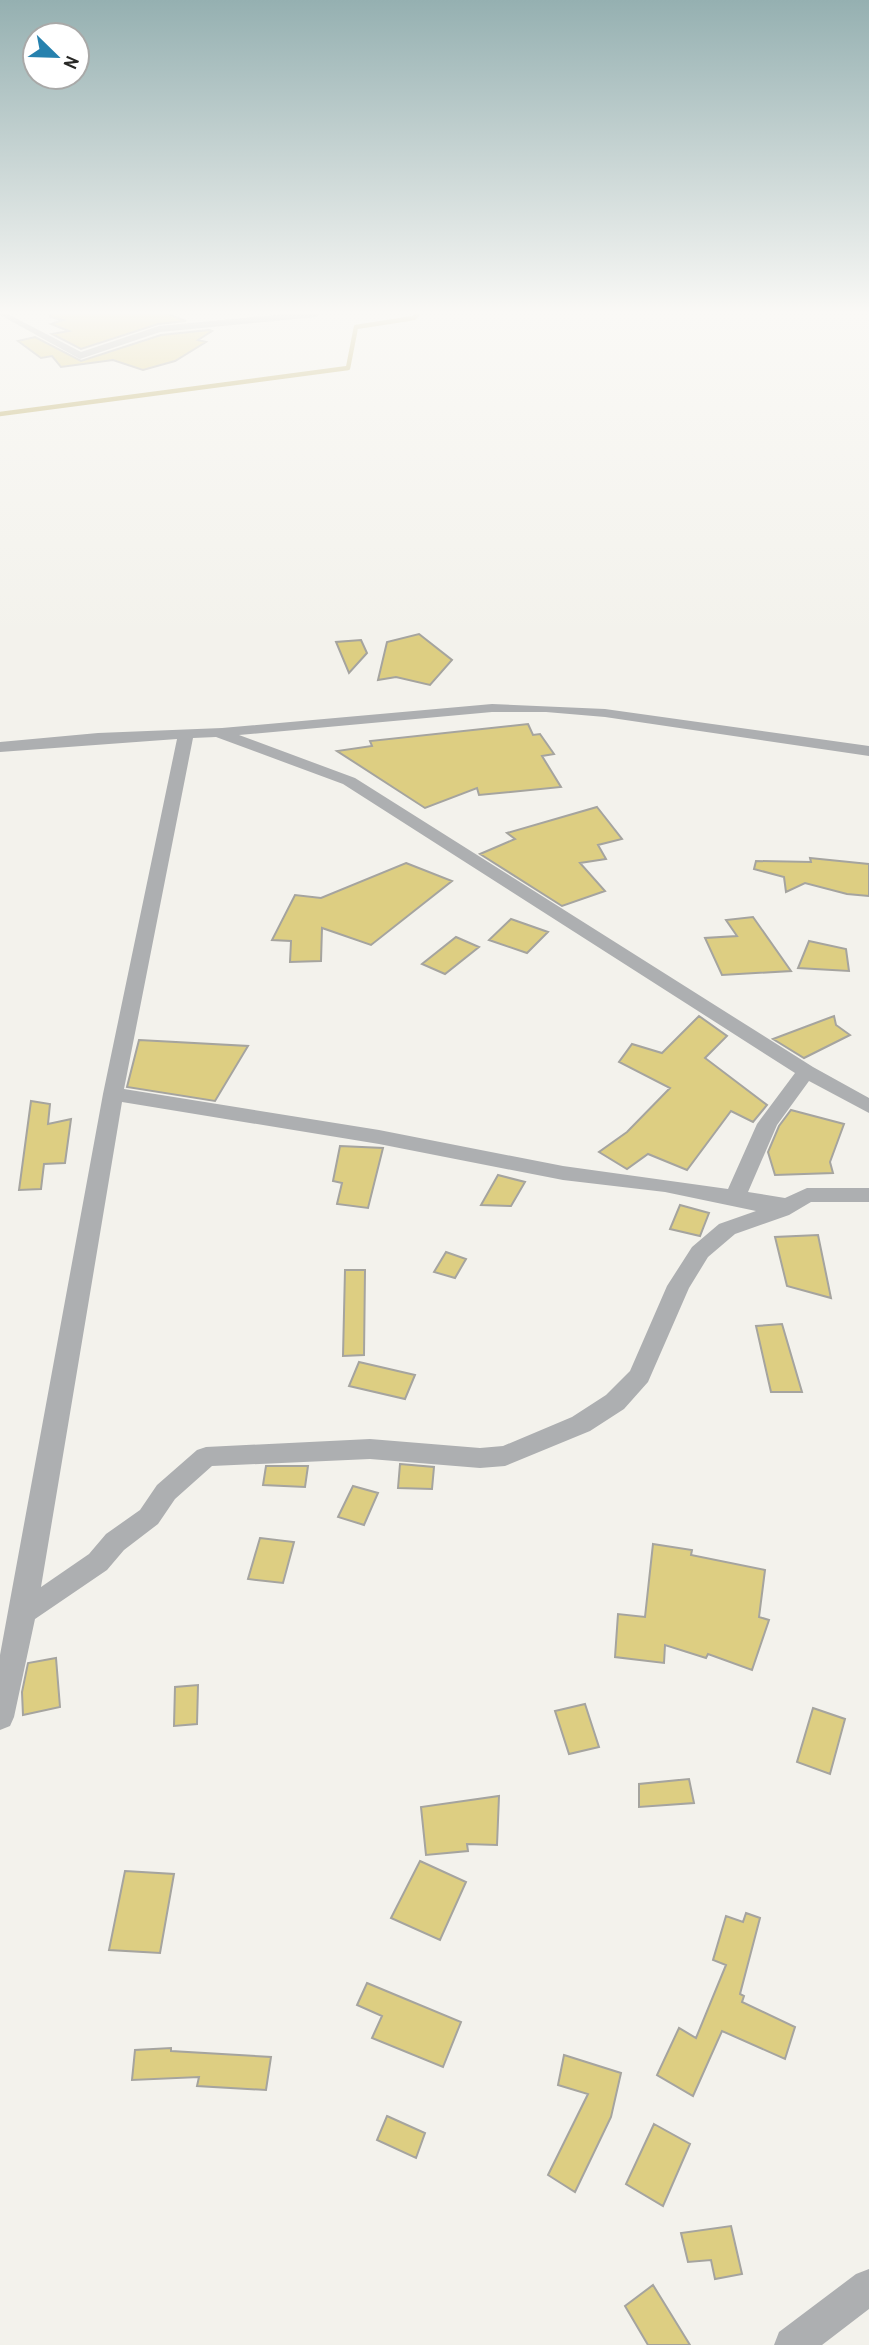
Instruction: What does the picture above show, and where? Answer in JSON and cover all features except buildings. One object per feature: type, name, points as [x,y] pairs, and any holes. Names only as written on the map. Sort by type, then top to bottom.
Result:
[{"type":"street","points":[[0,747],[218,732],[492,708],[545,708],[605,713],[869,751]]},
{"type":"street","points":[[218,732],[349,781],[806,1071],[869,1107]]},
{"type":"street","points":[[0,1717],[23,1613],[113,1094],[186,733]]},
{"type":"street","points":[[735,1198],[767,1124],[806,1071]]},
{"type":"street","points":[[113,1094],[379,1138],[563,1173],[665,1185],[788,1206],[807,1195],[869,1195]]},
{"type":"street","points":[[23,1613],[97,1562],[115,1542],[149,1517],[166,1492],[206,1457],[370,1449],[480,1458],[505,1456],[581,1424],[615,1402],[640,1376],[678,1286],[700,1252],[727,1229],[781,1210],[735,1198]]},
{"type":"street","points":[[793,2345],[869,2287]]}]
